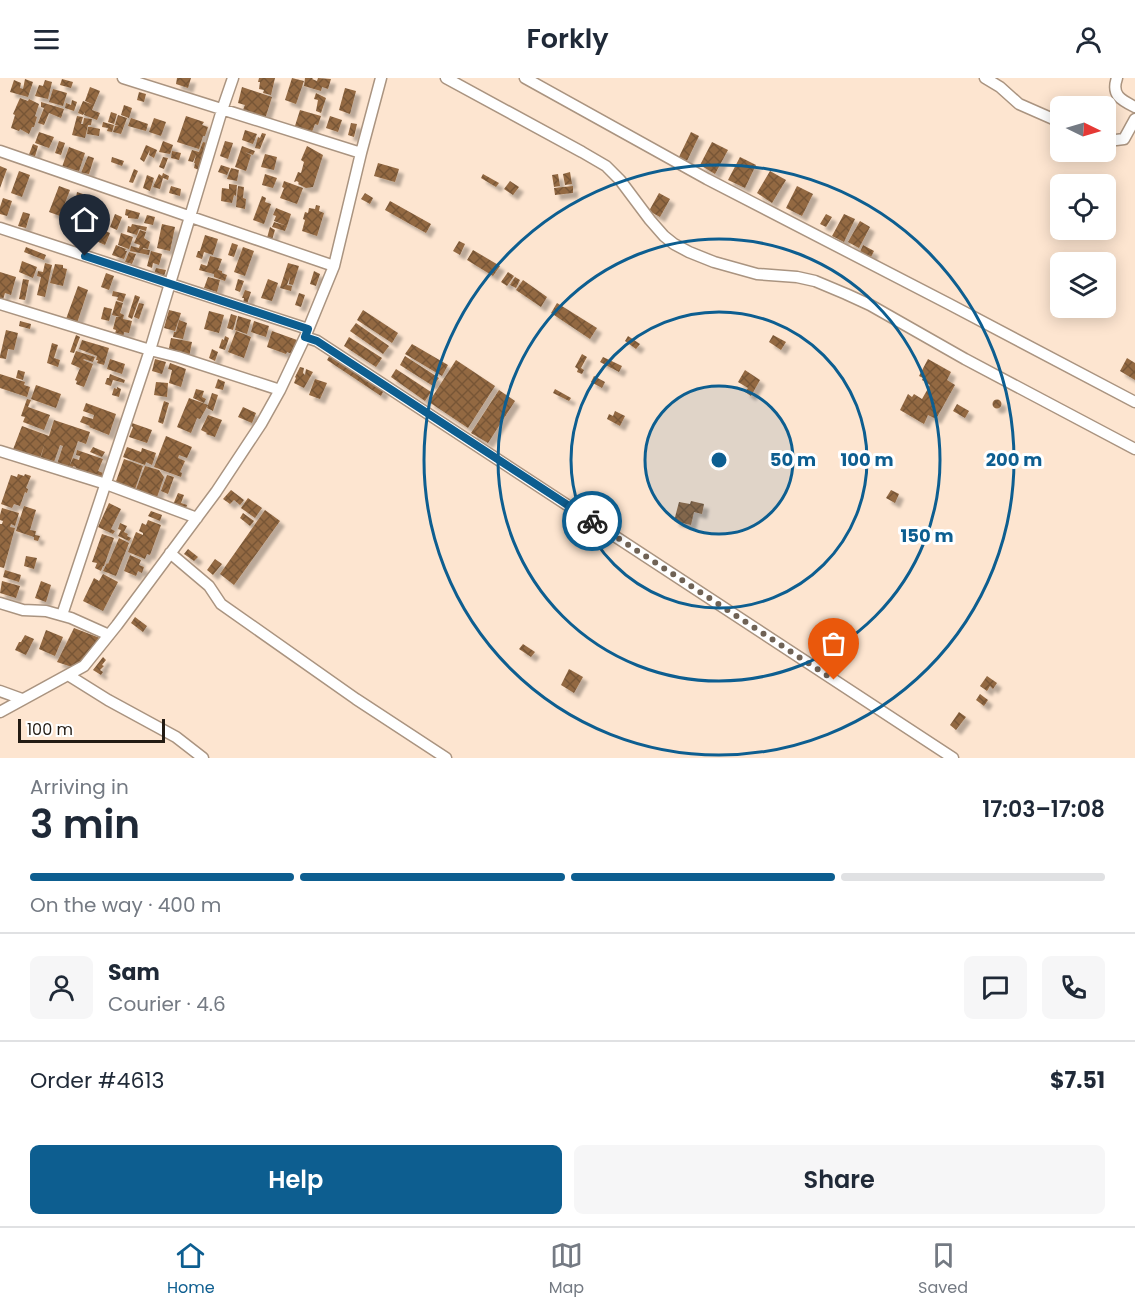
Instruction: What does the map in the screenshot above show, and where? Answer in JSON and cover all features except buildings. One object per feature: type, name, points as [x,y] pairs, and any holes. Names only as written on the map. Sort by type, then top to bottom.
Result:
[{"type":"street","points":[[123,78],[361,153]]},
{"type":"street","points":[[62,615],[150,350],[233,78]]},
{"type":"street","points":[[0,711],[84,666],[197,518],[261,424],[307,333],[334,266],[381,78]]},
{"type":"street","points":[[447,78],[606,166],[620,180],[664,236],[688,252],[757,274],[797,277],[815,281],[846,294],[1135,449]]},
{"type":"street","points":[[525,78],[707,179],[1135,402]]},
{"type":"street","points":[[985,78],[1000,87],[1019,104],[1050,118]]},
{"type":"street","points":[[1117,78],[1115,90],[1118,96],[1135,106]]},
{"type":"street","points":[[1116,140],[1124,139],[1135,118]]},
{"type":"street","points":[[0,151],[334,266]]},
{"type":"street","points":[[0,228],[170,284],[307,333],[953,758]]},
{"type":"street","points":[[0,304],[280,390]]},
{"type":"street","points":[[0,451],[106,484],[197,518]]},
{"type":"street","points":[[170,553],[209,586],[220,604],[356,699],[446,758]]},
{"type":"street","points":[[0,603],[23,610],[46,611],[62,615],[109,635]]},
{"type":"street","points":[[68,675],[176,737],[203,758]]},
{"type":"street","points":[[0,691],[22,699]]},
{"type":"way so far","points":[[592,521],[834,680]]},
{"type":"route","points":[[85,256],[308,329],[305,337],[317,341],[592,521]]}]
